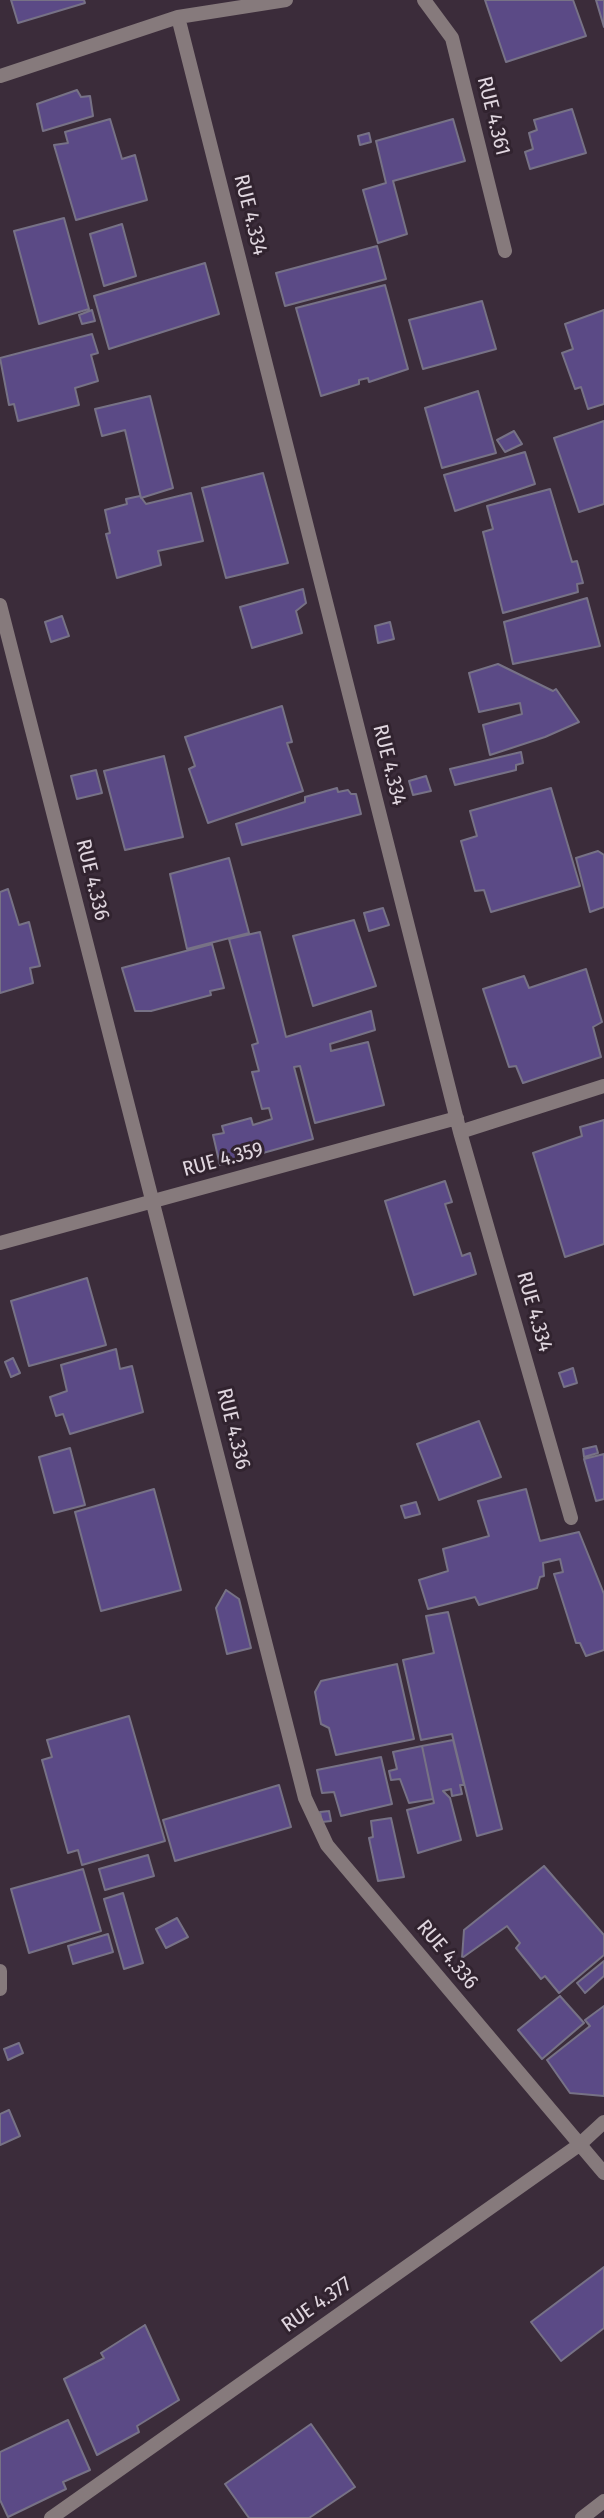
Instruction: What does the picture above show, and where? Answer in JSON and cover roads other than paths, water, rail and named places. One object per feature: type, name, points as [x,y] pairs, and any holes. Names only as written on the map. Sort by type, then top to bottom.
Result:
[{"type":"street","points":[[0,76],[178,18],[286,0]]},
{"type":"street","name":"RUE 4.361","points":[[424,0],[452,38],[505,251]]},
{"type":"street","name":"RUE 4.334","points":[[178,18],[458,1125],[571,1518]]},
{"type":"street","name":"RUE 4.336","points":[[0,605],[311,1810],[327,1845],[604,2173]]},
{"type":"street","name":"RUE 4.359","points":[[0,1243],[153,1201],[604,1086]]},
{"type":"street","points":[[0,1971],[0,1989]]},
{"type":"street","name":"RUE 4.377","points":[[51,2518],[579,2145],[604,2122]]},
{"type":"street","points":[[582,2518],[604,2501]]}]
